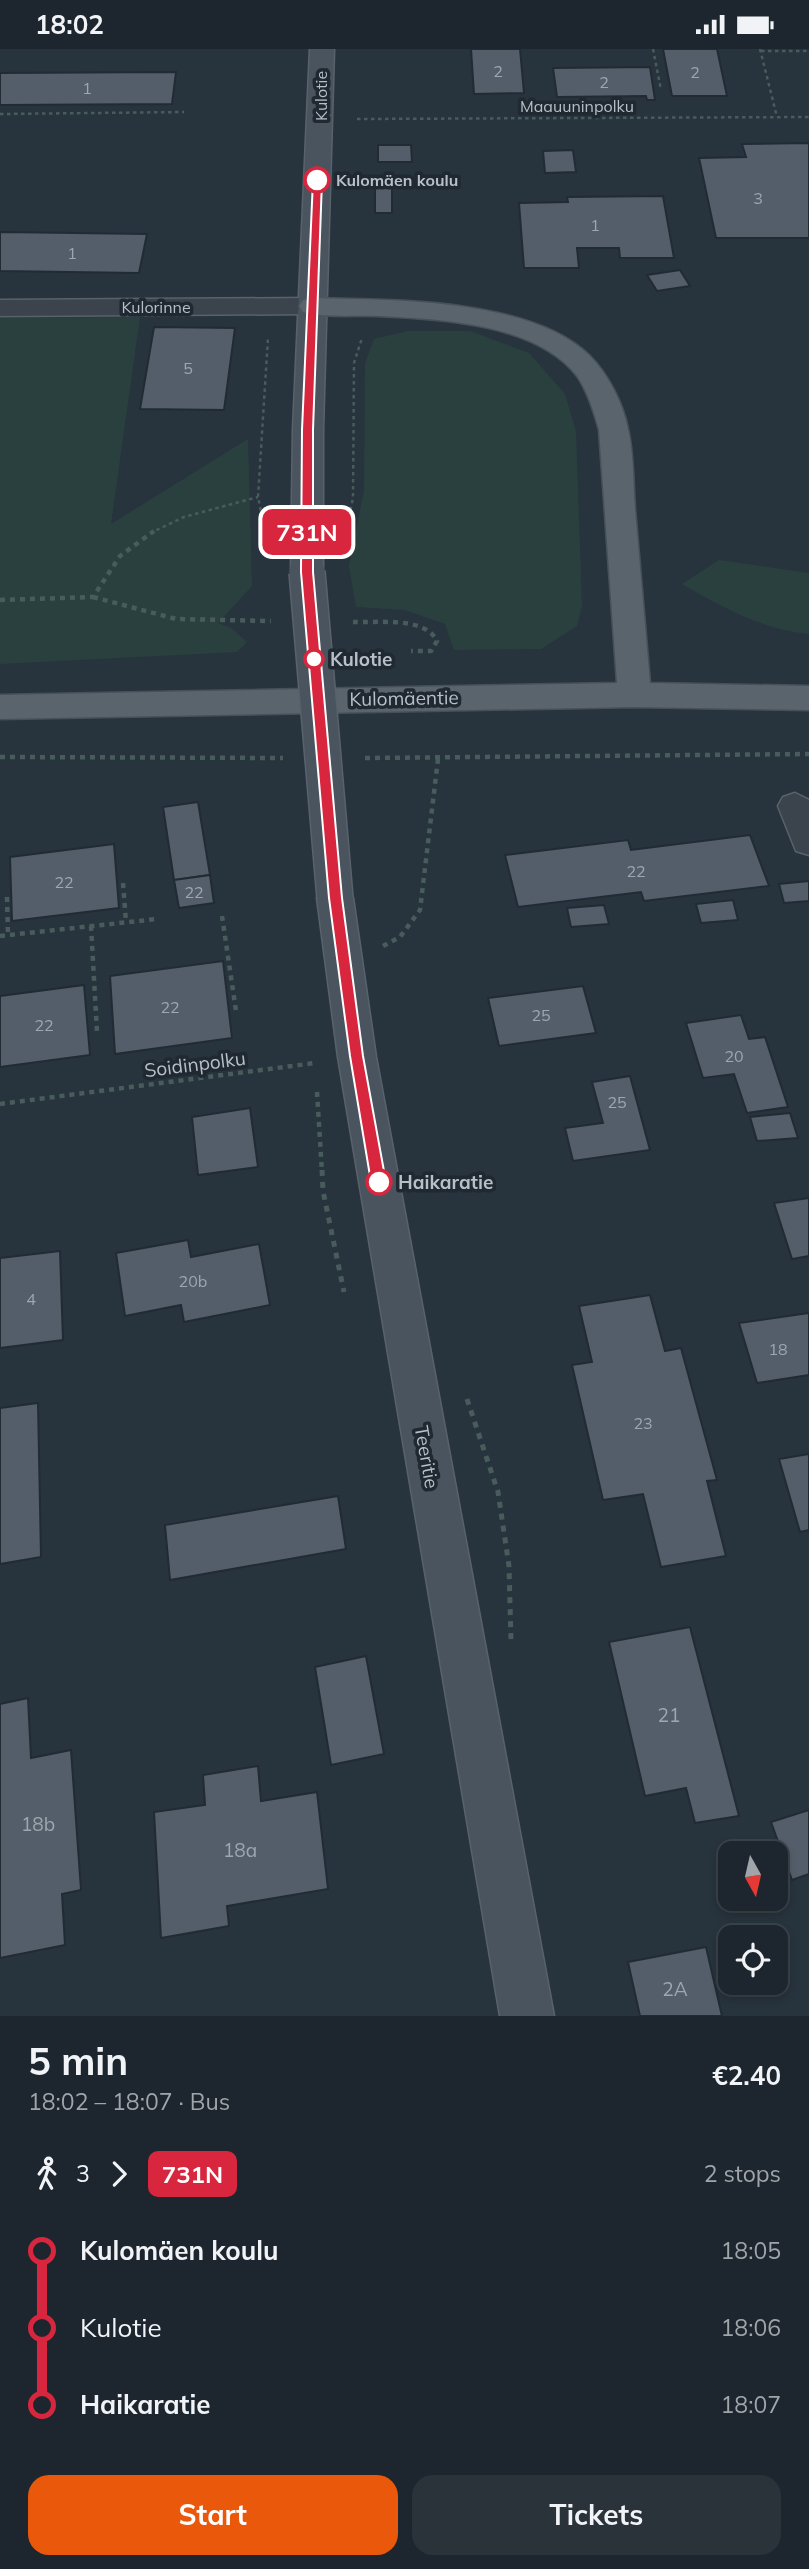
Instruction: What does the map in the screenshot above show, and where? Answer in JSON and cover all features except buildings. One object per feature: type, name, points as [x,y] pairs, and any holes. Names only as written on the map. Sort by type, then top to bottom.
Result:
[{"type":"main road","points":[[313,306],[442,313],[508,325],[544,339],[571,354],[590,376],[605,400],[614,431],[634,695]]},
{"type":"main road","name":"Kulomäentie","points":[[0,707],[634,695],[809,698]]},
{"type":"street","name":"Kulotie","points":[[321,49],[308,430],[307,572],[335,898]]},
{"type":"street","name":"Kulorinne","points":[[0,308],[313,306]]},
{"type":"street","points":[[795,806],[809,841]]},
{"type":"street","name":"Teeritie","points":[[335,898],[336,1060],[527,2016]]},
{"type":"path","points":[[653,49],[662,90]]},
{"type":"path","points":[[777,117],[760,50],[809,51]]},
{"type":"path","points":[[0,114],[184,112]]},
{"type":"path","name":"Maauuninpolku","points":[[345,119],[809,117]]},
{"type":"path","points":[[0,600],[93,597],[119,556],[145,536],[214,507],[258,497]]},
{"type":"path","points":[[356,758],[809,754]]},
{"type":"path","points":[[0,757],[287,758]]},
{"type":"path","points":[[379,949],[400,937],[420,910],[438,759]]},
{"type":"path","points":[[123,883],[126,922]]},
{"type":"path","points":[[7,897],[8,935]]},
{"type":"path","points":[[222,916],[236,1011]]},
{"type":"path","points":[[0,936],[157,919]]},
{"type":"path","points":[[91,926],[97,1032]]},
{"type":"path","points":[[313,1049],[336,1060],[316,1076]]},
{"type":"path","name":"Soidinpolku","points":[[0,1104],[336,1060]]},
{"type":"path","points":[[317,1089],[323,1192],[344,1291]]},
{"type":"green space","points":[[140,317],[111,524],[248,439],[252,586],[218,623],[231,628],[247,642],[237,652],[0,664],[0,318]]},
{"type":"green space","points":[[408,331],[470,331],[529,353],[565,394],[576,431],[582,606],[577,626],[541,649],[454,650],[445,624],[405,610],[356,607],[349,566],[364,490],[365,363],[374,339]]},
{"type":"green space","points":[[719,560],[809,573],[809,634],[759,622],[727,609],[682,584]]},
{"type":"bus line","name":"731N","points":[[317,180],[308,430],[307,572],[335,898],[356,1056],[379,1182]]},
{"type":"place","name":"Kulomäen koulu","points":[[317,180]]},
{"type":"place","name":"Kulotie","points":[[314,659]]},
{"type":"place","name":"Haikaratie","points":[[379,1182]]}]
